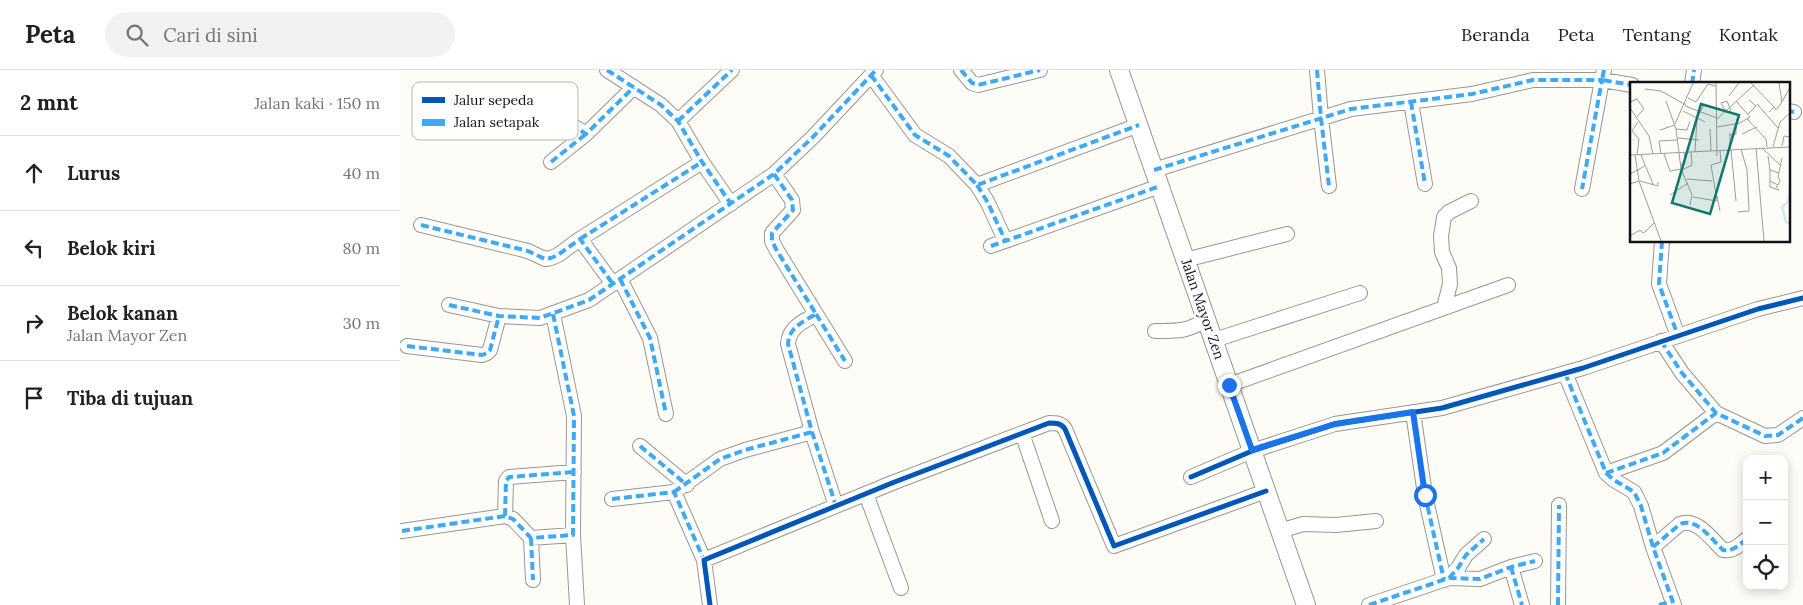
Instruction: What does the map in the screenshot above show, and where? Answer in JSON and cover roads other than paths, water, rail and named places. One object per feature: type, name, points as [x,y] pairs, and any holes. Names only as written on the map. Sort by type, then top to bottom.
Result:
[{"type":"street","points":[[607,70],[661,105],[678,120],[702,162],[731,204]]},
{"type":"street","points":[[678,120],[732,70]]},
{"type":"street","points":[[961,70],[972,83],[978,85],[1040,70]]},
{"type":"street","name":"Jalan Mayor Zen","points":[[1119,70],[1306,605]]},
{"type":"street","points":[[1317,70],[1329,186]]},
{"type":"street","points":[[449,305],[499,316],[540,318],[589,300],[774,174],[813,137],[874,72],[915,135],[950,156],[977,186],[988,203],[1005,240]]},
{"type":"street","points":[[1582,189],[1603,75]]},
{"type":"street","points":[[991,246],[1157,178],[1321,118],[1351,109],[1472,94],[1533,80],[1603,75],[1630,84]]},
{"type":"street","points":[[551,162],[586,134],[634,87]]},
{"type":"street","points":[[1411,102],[1425,184]]},
{"type":"street","points":[[977,186],[1138,125]]},
{"type":"street","points":[[578,129],[586,134]]},
{"type":"street","points":[[421,225],[528,252],[545,259],[551,258],[702,162]]},
{"type":"street","points":[[774,174],[792,200],[793,210],[772,233],[772,241],[845,361]]},
{"type":"street","points":[[1444,308],[1450,284],[1449,268],[1442,252],[1441,236],[1444,217],[1449,212],[1471,201]]},
{"type":"street","points":[[1185,260],[1287,234]]},
{"type":"street","points":[[580,239],[617,281],[650,338],[666,414]]},
{"type":"street","points":[[1662,242],[1660,284],[1678,336]]},
{"type":"street","points":[[1229,385],[1508,285]]},
{"type":"street","points":[[1214,340],[1360,293]]},
{"type":"street","points":[[1191,477],[1252,450],[1335,424],[1442,408],[1565,373],[1758,309],[1803,298]]},
{"type":"street","points":[[553,314],[574,416],[573,535],[577,605]]},
{"type":"street","points":[[816,314],[792,330],[788,335],[788,344],[812,432],[836,506]]},
{"type":"street","points":[[407,346],[482,355],[490,350],[499,316]]},
{"type":"street","points":[[1156,331],[1190,330],[1206,320]]},
{"type":"street","points":[[1661,341],[1682,373],[1716,414],[1765,436],[1778,435],[1803,418]]},
{"type":"street","points":[[1565,373],[1606,473],[1634,492],[1642,506],[1653,548],[1673,603],[1659,605]]},
{"type":"street","points":[[1413,412],[1425,495],[1446,579]]},
{"type":"street","points":[[1606,473],[1663,453],[1716,414]]},
{"type":"street","points":[[704,560],[866,494],[1049,423],[1062,425],[1114,546],[1266,491]]},
{"type":"street","points":[[612,499],[674,492],[687,485],[720,460],[745,450],[812,432]]},
{"type":"street","points":[[1022,433],[1052,520]]},
{"type":"street","points":[[640,446],[687,485]]},
{"type":"street","points":[[505,516],[506,481],[509,477],[574,472]]},
{"type":"street","points":[[674,492],[704,560],[710,605]]},
{"type":"street","points":[[866,494],[901,588]]},
{"type":"street","points":[[1558,605],[1559,505]]},
{"type":"street","points":[[402,531],[505,516],[513,519],[531,538],[533,580]]},
{"type":"street","points":[[1280,531],[1303,524],[1336,525],[1376,522]]},
{"type":"street","points":[[1653,548],[1680,524],[1685,522],[1695,524],[1724,550],[1729,552],[1743,542]]},
{"type":"street","points":[[531,538],[573,535]]},
{"type":"street","points":[[1446,579],[1484,539]]},
{"type":"street","points":[[1369,605],[1446,579],[1480,579],[1511,567],[1535,561]]},
{"type":"street","points":[[1511,567],[1522,605]]}]
